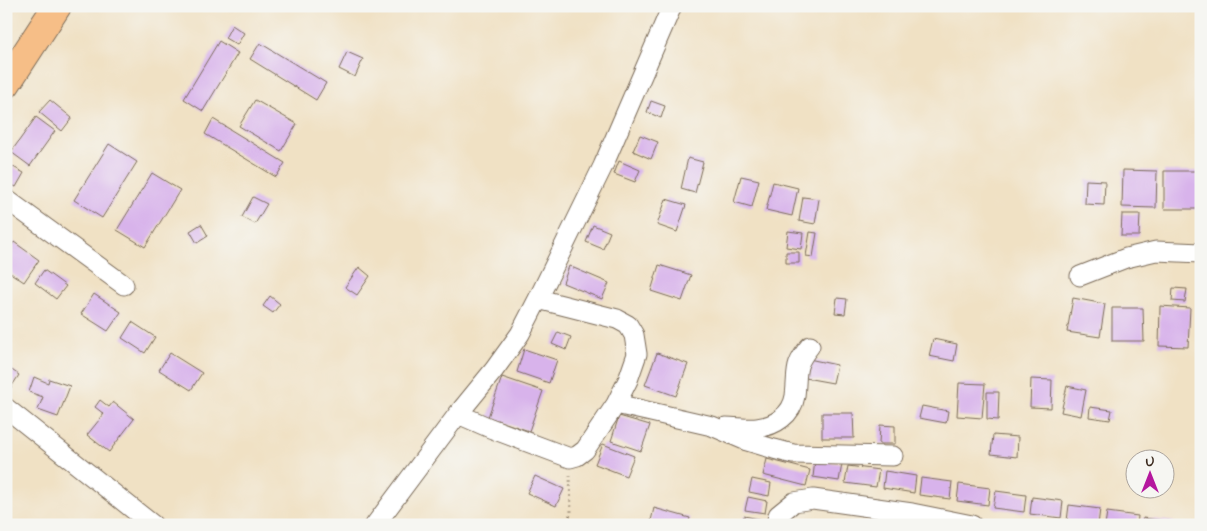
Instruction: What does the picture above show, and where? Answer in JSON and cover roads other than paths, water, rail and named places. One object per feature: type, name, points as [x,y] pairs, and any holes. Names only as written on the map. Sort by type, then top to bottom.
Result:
[{"type":"highway","points":[[6,84],[57,6]]},
{"type":"street","points":[[375,525],[520,334],[603,166],[672,6]]},
{"type":"street","points":[[6,199],[124,286]]},
{"type":"street","points":[[1080,276],[1126,258],[1156,251],[1201,253]]},
{"type":"street","points":[[458,414],[570,458],[577,456],[585,450],[616,404],[628,380],[637,354],[634,336],[628,325],[617,318],[538,299]]},
{"type":"street","points":[[712,426],[757,428],[776,423],[784,418],[791,409],[795,397],[797,367],[801,357],[810,346]]},
{"type":"street","points":[[616,404],[712,426],[774,450],[793,454],[893,456]]},
{"type":"street","points":[[6,408],[153,525]]},
{"type":"street","points":[[776,525],[778,515],[794,502],[814,499],[912,512],[972,525]]}]
